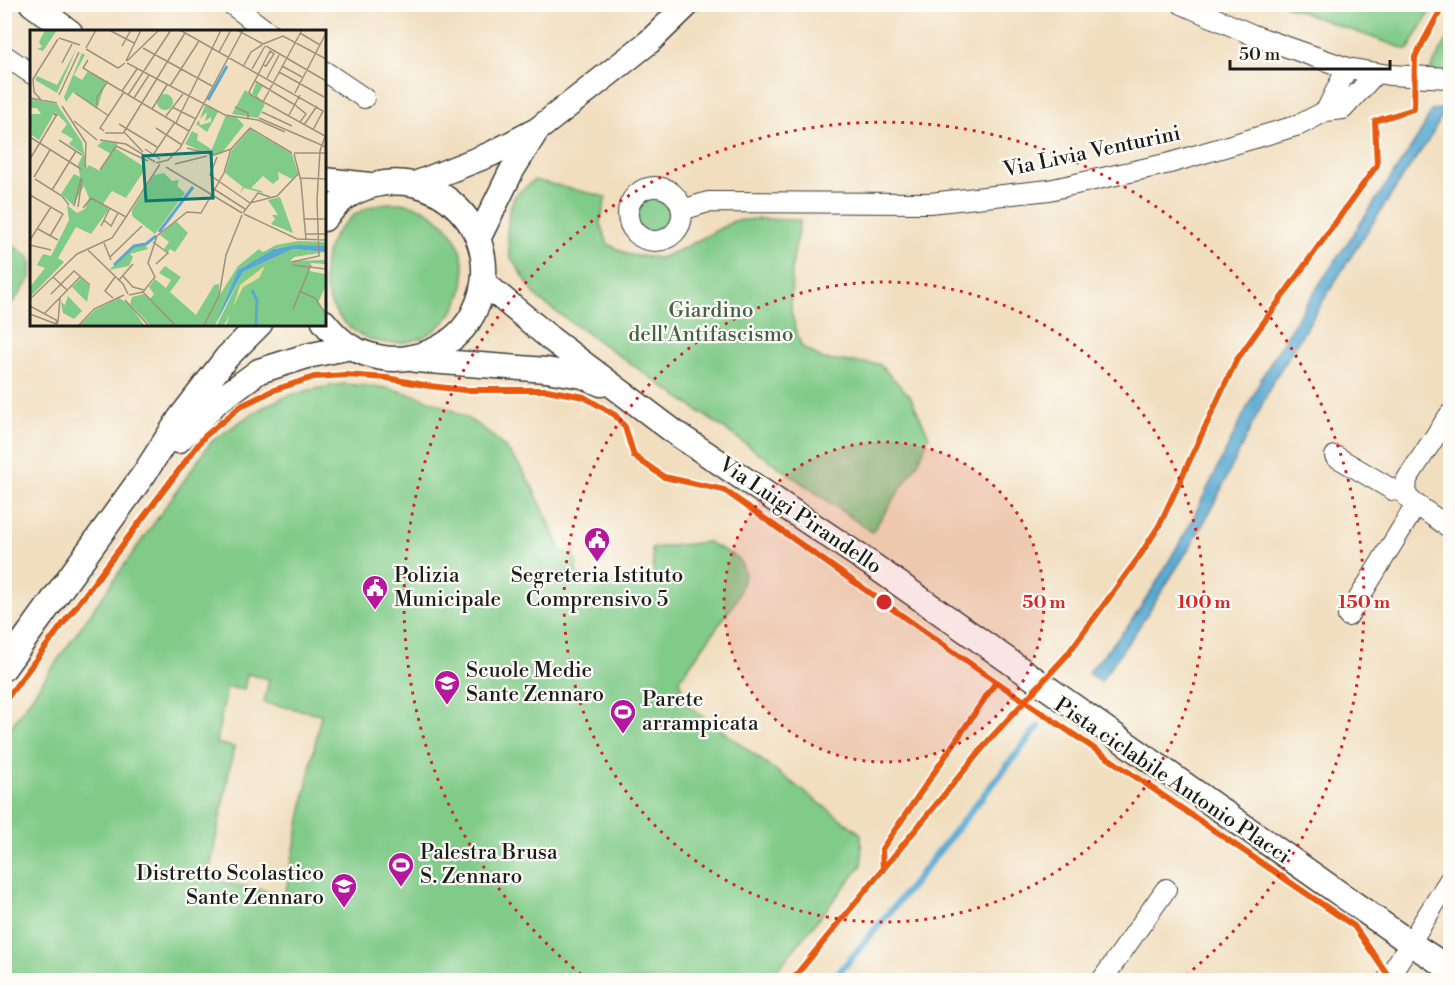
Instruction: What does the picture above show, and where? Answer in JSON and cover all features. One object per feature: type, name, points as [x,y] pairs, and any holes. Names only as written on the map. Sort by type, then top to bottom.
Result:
[{"type":"street","points":[[32,4],[67,30]]},
{"type":"street","points":[[231,4],[265,30]]},
{"type":"street","points":[[415,184],[491,154],[537,130],[649,42],[688,4]]},
{"type":"street","points":[[1182,4],[1253,35],[1347,68],[1406,77],[1450,78]]},
{"type":"street","points":[[4,55],[30,73]]},
{"type":"street","points":[[1326,111],[1347,68]]},
{"type":"street","points":[[326,72],[364,98]]},
{"type":"street","name":"Via Livia Venturini","points":[[682,210],[708,202],[930,203],[1049,190],[1170,163],[1299,125],[1326,111],[1343,109],[1376,73]]},
{"type":"street","points":[[478,237],[511,172],[537,130]]},
{"type":"street","points":[[326,180],[372,185],[394,182],[415,184],[435,191],[453,203],[468,219],[478,237],[484,260],[484,283],[479,302],[470,319],[458,334],[442,346],[405,359]]},
{"type":"street","points":[[326,217],[336,205],[353,193],[372,185]]},
{"type":"street","name":"Via Luigi Pirandello","points":[[484,283],[551,339],[677,434],[890,577],[1450,969]]},
{"type":"street","points":[[326,324],[351,348]]},
{"type":"street","points":[[4,668],[144,474],[180,418],[227,357],[258,326]]},
{"type":"street","points":[[144,474],[217,402],[259,371],[307,356],[351,348]]},
{"type":"street","name":"Via Luigi Pirandello","points":[[351,348],[377,357],[546,370],[583,376],[622,393]]},
{"type":"street","points":[[227,357],[259,371]]},
{"type":"street","points":[[1348,616],[1411,498],[1407,479],[1450,414]]},
{"type":"street","points":[[1335,456],[1411,498],[1450,528]]},
{"type":"street","points":[[1387,981],[1450,879]]},
{"type":"street","points":[[1102,981],[1166,889]]},
{"type":"green space","points":[[1434,4],[1408,50],[1284,5]]},
{"type":"green space","points":[[1450,34],[1450,83],[1424,81]]},
{"type":"green space","name":"Giardino dell'Antifascismo","points":[[534,180],[606,197],[600,223],[608,244],[629,255],[660,258],[734,221],[800,220],[792,266],[791,312],[801,346],[824,360],[879,364],[910,396],[929,436],[919,461],[872,532],[538,299],[510,256],[507,234],[509,211],[515,196]]},
{"type":"green space","points":[[654,194],[662,195],[669,200],[674,207],[674,223],[669,230],[662,235],[654,236],[646,235],[639,230],[634,223],[633,215],[634,207],[639,200],[646,195]]},
{"type":"green space","points":[[380,204],[408,204],[433,215],[444,223],[452,234],[463,259],[463,287],[452,312],[444,323],[433,331],[408,342],[380,342],[355,331],[344,323],[336,312],[326,290],[326,256],[336,234],[344,223],[355,215]]},
{"type":"green space","points":[[5,239],[30,258],[30,279],[5,313]]},
{"type":"green space","points":[[344,384],[381,387],[419,397],[467,418],[495,438],[524,473],[562,552],[575,553],[578,587],[654,583],[652,548],[708,542],[736,557],[742,565],[745,575],[736,601],[680,679],[682,693],[689,706],[861,834],[862,865],[769,980],[5,980],[5,735],[211,442],[253,413],[280,399]],"holes":[[[247,674],[269,679],[264,703],[321,714],[285,895],[208,879],[234,747],[216,743],[227,687],[244,690]]]},
{"type":"water","points":[[1446,108],[1428,141],[1341,272],[1274,380],[1211,510],[1190,547],[1137,630],[1100,682],[1088,673],[1128,626],[1155,585],[1187,530],[1263,375],[1303,309],[1418,137],[1432,110]]},
{"type":"waterway","points":[[833,980],[1038,727]]},
{"type":"cycle path","points":[[792,980],[990,739],[1067,655],[1139,557],[1159,526],[1236,361],[1377,165],[1375,121],[1414,109],[1415,57],[1444,4]]},
{"type":"cycle path","name":"Pista ciclabile Antonio Placci","points":[[4,702],[204,437],[241,406],[274,390],[314,377],[346,375],[387,378],[464,390],[547,390],[584,397],[615,415],[625,427],[634,456],[664,477],[724,490],[979,670],[1354,926],[1389,977],[1395,980]]},
{"type":"cycle path","points":[[883,870],[882,849],[996,682]]},
{"type":"place","name":"Segreteria Istituto Comprensivo 5","points":[[597,563]]},
{"type":"place","name":"Polizia Municipale","points":[[375,611]]},
{"type":"place","name":"Scuole Medie Sante Zennaro","points":[[447,706]]},
{"type":"place","name":"Parete arrampicata","points":[[623,735]]},
{"type":"place","name":"Palestra Brusa S. Zennaro","points":[[401,888]]},
{"type":"place","name":"Distretto Scolastico Sante Zennaro","points":[[344,909]]}]
